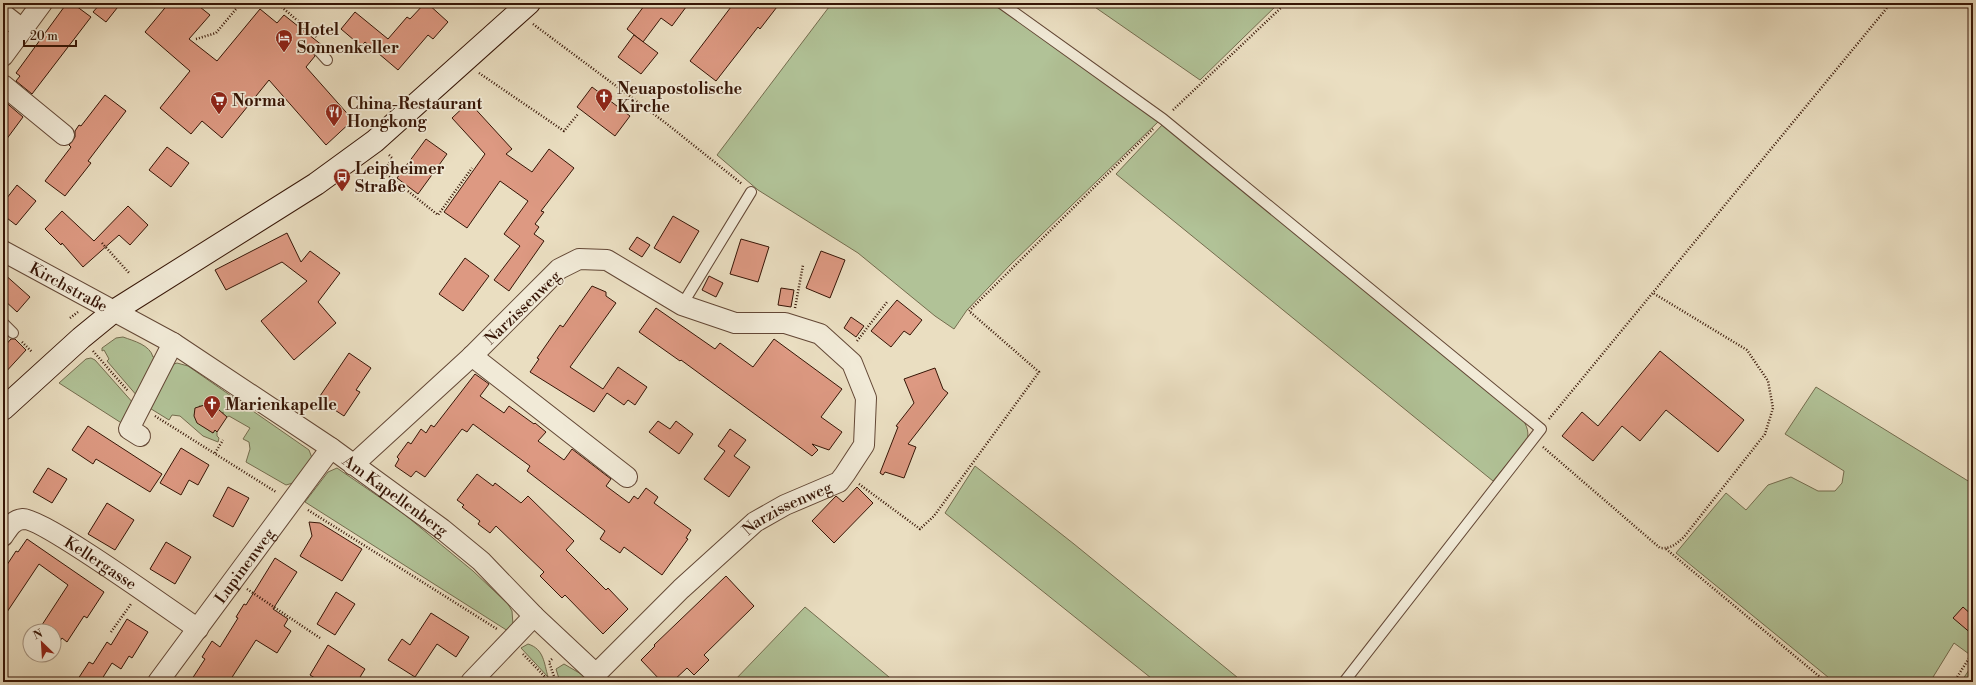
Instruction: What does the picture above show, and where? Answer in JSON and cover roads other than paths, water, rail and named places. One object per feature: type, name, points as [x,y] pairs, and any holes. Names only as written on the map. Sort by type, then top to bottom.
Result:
[{"type":"main road","points":[[3,409],[81,338],[114,311],[316,184],[375,141],[524,8]]},
{"type":"street","points":[[3,56],[42,3]]},
{"type":"street","points":[[3,14],[22,29]]},
{"type":"street","points":[[3,85],[64,135]]},
{"type":"street","name":"Kirchstraße","points":[[3,251],[114,311]]},
{"type":"street","name":"Narzissenweg","points":[[353,465],[472,356],[559,269],[579,259],[607,260],[682,305],[735,323],[785,323],[820,334],[852,363],[866,398],[864,445],[846,474],[839,482],[785,505],[755,522],[680,589],[600,678]]},
{"type":"street","name":"Am Kapellenberg","points":[[114,311],[173,343],[331,448],[442,529],[481,561],[534,616],[600,678]]},
{"type":"street","points":[[140,436],[129,429],[173,343]]},
{"type":"street","name":"Narzissenweg","points":[[472,356],[627,477]]},
{"type":"street","name":"Lupinenweg","points":[[158,682],[331,448]]},
{"type":"street","name":"Kellergasse","points":[[3,536],[11,524],[17,520],[31,520],[77,547],[198,629]]},
{"type":"street","points":[[471,682],[534,616]]},
{"type":"lane","points":[[1000,3],[1163,119],[1541,429],[1344,682]]},
{"type":"lane","points":[[321,47],[327,60]]},
{"type":"lane","points":[[682,305],[751,192]]},
{"type":"lane","points":[[3,323],[13,333]]},
{"type":"place","name":"Hotel Sonnenkeller","points":[[284,53]]},
{"type":"place","name":"Neuapostolische Kirche","points":[[604,112]]},
{"type":"place","name":"Norma","points":[[219,115]]},
{"type":"place","name":"China-Restaurant Hongkong","points":[[334,127]]},
{"type":"place","name":"Leipheimer Straße","points":[[342,192]]},
{"type":"place","name":"Marienkapelle","points":[[212,419]]}]
